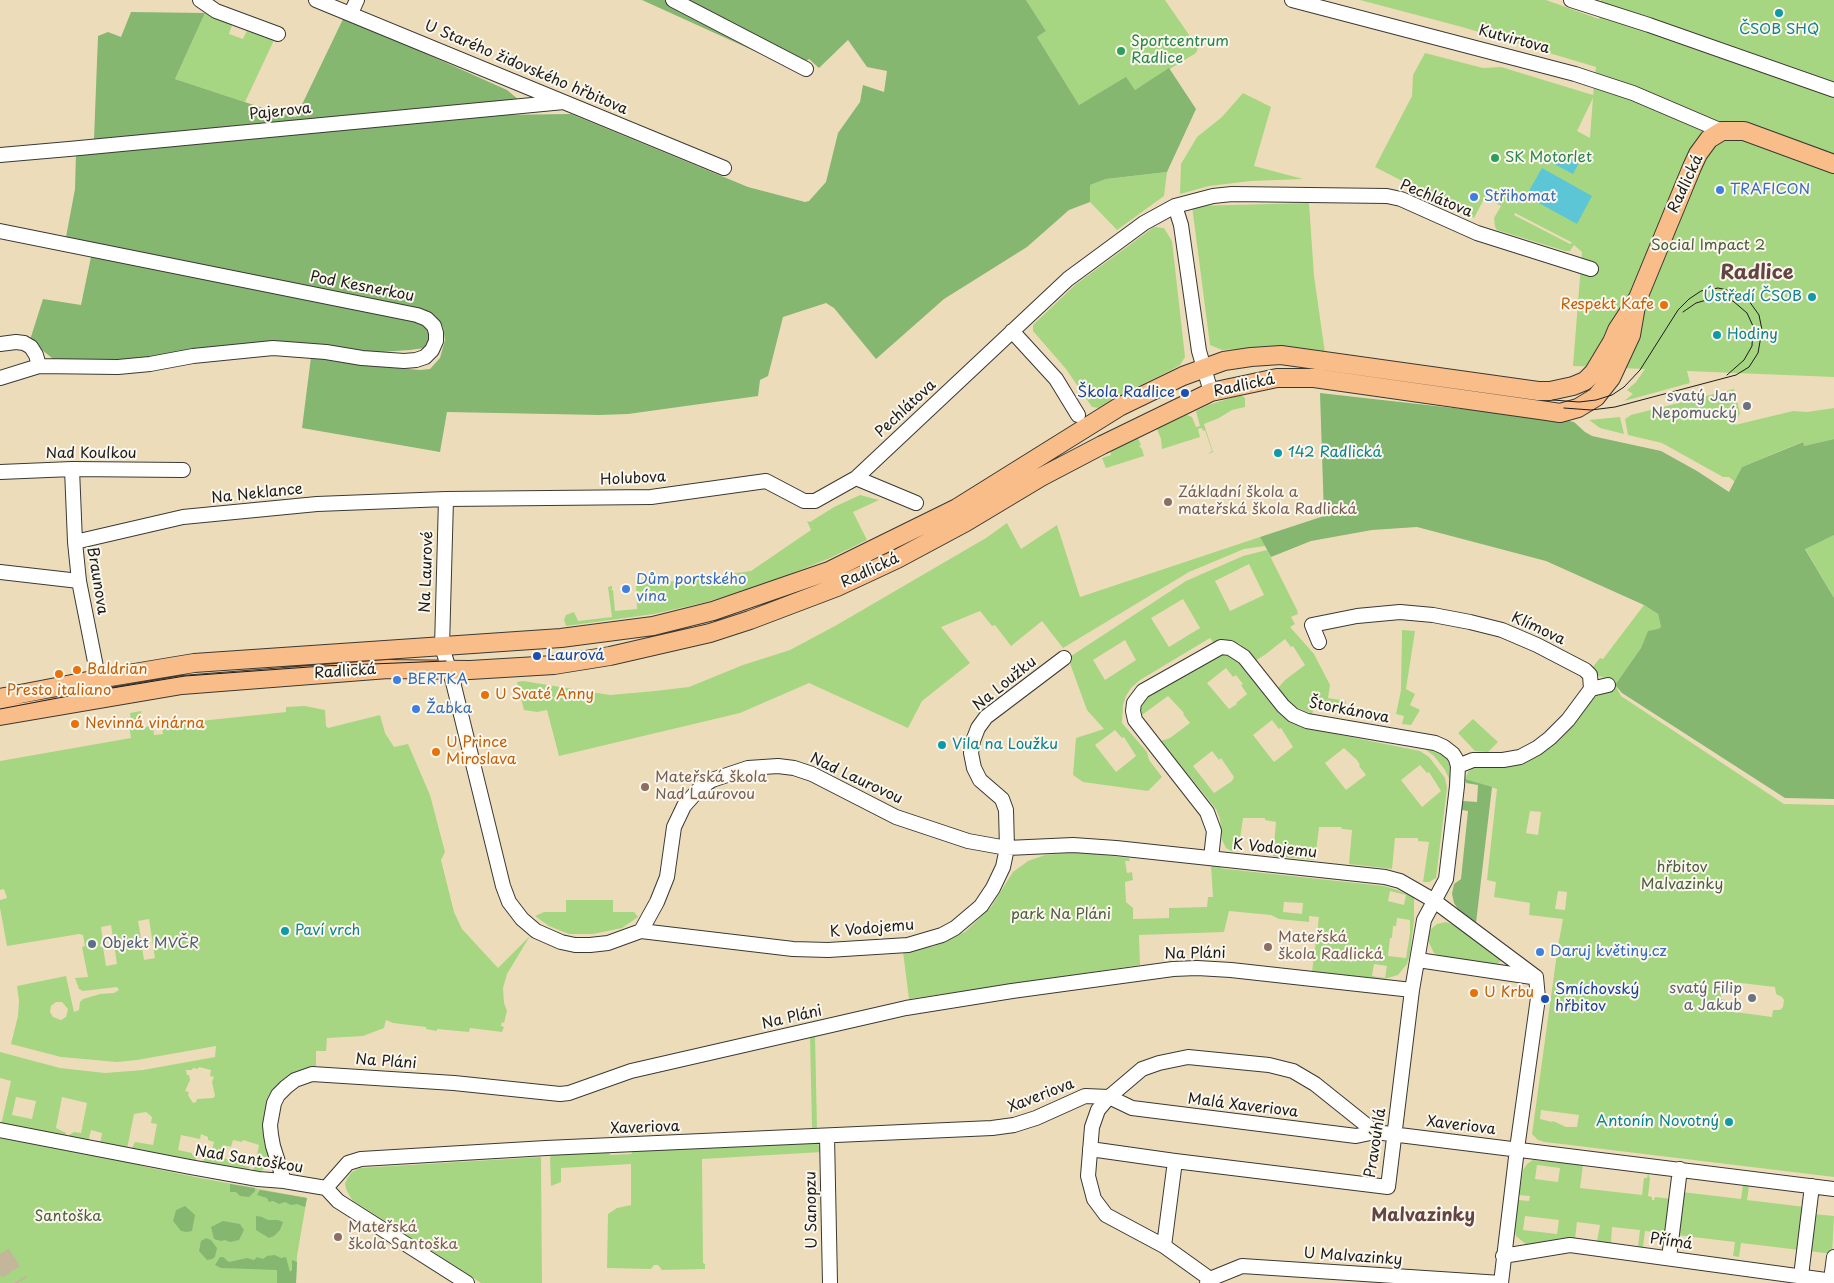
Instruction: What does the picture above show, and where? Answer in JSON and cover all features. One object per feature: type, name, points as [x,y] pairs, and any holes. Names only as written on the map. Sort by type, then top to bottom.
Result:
[{"type":"main road","points":[[1722,130],[1744,131],[1834,164]]},
{"type":"main road","name":"Radlická","points":[[0,698],[98,678],[194,663],[561,638],[653,626],[713,612],[829,571],[957,508],[1119,407],[1204,367],[1224,361],[1281,355],[1538,391],[1557,390],[1582,383],[1592,374],[1638,298],[1698,154],[1709,139],[1722,130]]},
{"type":"main road","name":"Radlická","points":[[0,716],[102,697],[182,685],[388,669],[554,665],[610,656],[710,633],[838,587],[897,559],[966,522],[1041,477],[1211,392],[1277,378],[1314,378],[1547,411],[1564,412],[1578,408],[1601,392],[1609,382],[1631,335],[1638,298]]},
{"type":"street","points":[[200,0],[216,11],[278,34]]},
{"type":"street","name":"U Starého židovského hřbitova","points":[[316,0],[724,168]]},
{"type":"street","points":[[351,13],[357,0]]},
{"type":"street","points":[[673,0],[806,69]]},
{"type":"street","name":"Kutvirtova","points":[[1292,0],[1575,74],[1633,93],[1722,130]]},
{"type":"street","points":[[1571,0],[1649,25],[1834,90]]},
{"type":"street","name":"Pajerova","points":[[0,154],[69,150],[564,102]]},
{"type":"street","name":"Pechlátova","points":[[816,501],[856,478],[1068,279],[1144,224],[1174,206],[1232,194],[1387,196],[1477,233],[1591,269]]},
{"type":"street","points":[[1174,206],[1181,225],[1199,351],[1211,392]]},
{"type":"street","name":"Pod Kesnerkou","points":[[0,231],[418,315],[427,319],[434,326],[436,333],[436,342],[429,354],[425,357],[410,360],[362,358],[317,351],[273,348],[193,356],[150,364],[118,367],[39,366],[0,378]]},
{"type":"street","points":[[1012,331],[1056,379],[1078,415]]},
{"type":"street","points":[[0,344],[24,343],[31,347],[36,355],[39,366]]},
{"type":"street","name":"Nad Koulkou","points":[[0,472],[72,469],[183,470]]},
{"type":"street","name":"Braunova","points":[[72,469],[75,542],[79,581],[102,697]]},
{"type":"street","points":[[856,478],[916,503]]},
{"type":"street","name":"Holubova","points":[[446,498],[651,497],[766,481],[804,501],[816,501]]},
{"type":"street","name":"Na Laurové","points":[[446,498],[442,647],[449,669]]},
{"type":"street","name":"Na Neklance","points":[[75,542],[183,517],[317,504],[446,498]]},
{"type":"street","points":[[0,572],[79,581]]},
{"type":"street","name":"Klímova","points":[[1319,642],[1312,625],[1357,616],[1400,612],[1470,622],[1502,630],[1537,645],[1585,670],[1590,675],[1591,690]]},
{"type":"street","name":"Štorkánova","points":[[1211,858],[1214,831],[1207,812],[1135,720],[1132,711],[1134,703],[1143,691],[1220,647],[1230,648],[1244,657],[1283,706],[1293,715],[1307,721],[1435,743],[1453,754],[1458,766]]},
{"type":"street","name":"Na Loužku","points":[[1007,848],[1006,810],[1002,799],[980,780],[974,768],[971,753],[973,741],[978,728],[986,717],[1064,658]]},
{"type":"street","name":"K Vodojemu","points":[[449,669],[503,886],[509,902],[522,919],[536,931],[568,943],[590,945],[608,943],[641,931],[793,949],[844,949],[908,945],[948,931],[969,917],[993,888],[1003,867],[1007,848],[1073,845],[1385,877],[1412,887],[1433,900],[1536,977]]},
{"type":"street","points":[[1433,900],[1446,879],[1458,766],[1473,760],[1503,760],[1520,757],[1537,748],[1568,720],[1591,690],[1608,685]]},
{"type":"street","name":"Nad Laurovou","points":[[641,931],[658,902],[667,877],[674,827],[684,806],[700,788],[712,780],[748,768],[778,766],[794,768],[812,774],[896,817],[968,841],[1007,848]]},
{"type":"street","name":"Pravoúhlá","points":[[1090,1148],[1175,1161],[1388,1187],[1412,990],[1424,920],[1433,900]]},
{"type":"street","points":[[1418,960],[1536,977],[1538,998],[1501,1283]]},
{"type":"street","name":"Na Pláni","points":[[284,1181],[272,1140],[270,1125],[274,1103],[278,1094],[286,1086],[295,1080],[312,1074],[454,1083],[560,1094],[569,1093],[631,1071],[906,1008],[1012,991],[1173,969],[1232,970],[1412,990]]},
{"type":"street","points":[[1209,1281],[1164,1246],[1106,1214],[1094,1199],[1088,1176],[1092,1127],[1098,1110],[1109,1097],[1142,1070],[1159,1063],[1188,1057],[1269,1065],[1292,1071],[1315,1084],[1375,1132]]},
{"type":"street","name":"Xaveriova","points":[[326,1188],[348,1163],[361,1159],[992,1128],[1014,1125],[1036,1118],[1085,1096],[1109,1097]]},
{"type":"street","name":"Malá Xaveriova","points":[[1109,1097],[1132,1108],[1356,1136],[1375,1132]]},
{"type":"street","name":"Nad Santoškou","points":[[0,1130],[190,1167],[326,1188]]},
{"type":"street","name":"Xaveriova","points":[[1375,1132],[1834,1189]]},
{"type":"street","name":"U Sanopzu","points":[[827,1136],[830,1283]]},
{"type":"street","points":[[1164,1246],[1175,1161]]},
{"type":"street","points":[[1668,1258],[1680,1169]]},
{"type":"street","points":[[1801,1276],[1812,1186]]},
{"type":"street","points":[[326,1188],[338,1201],[467,1283]]},
{"type":"street","name":"Přímá","points":[[1503,1256],[1570,1245],[1801,1276],[1825,1281]]},
{"type":"street","points":[[1825,1281],[1834,1257]]},
{"type":"street","name":"U Malvazinky","points":[[1209,1281],[1242,1266],[1501,1283]]},
{"type":"green space","points":[[642,0],[1026,0],[1046,31],[1037,37],[1079,105],[1126,77],[1135,90],[1169,68],[1196,109],[1167,172],[1106,179],[1090,185],[1090,202],[1069,210],[1027,247],[944,299],[876,359],[834,308],[826,303],[783,317],[768,376],[760,380],[758,396],[628,414],[447,412],[440,452],[302,428],[311,357],[363,362],[376,366],[420,370],[430,369],[440,358],[445,340],[443,327],[435,317],[427,312],[364,297],[66,237],[75,189],[76,153],[496,115],[571,114],[748,187],[805,202],[809,201],[826,182],[838,133],[860,102],[863,85],[884,92],[887,71],[867,67],[848,40],[819,68],[809,59],[794,69]]},
{"type":"green space","name":"Sportcentrum Radlice","points":[[1026,0],[1165,0],[1198,48],[1196,53],[1135,90],[1126,78],[1079,105],[1037,37],[1046,31]]},
{"type":"green space","name":"Social Impact 2","points":[[1360,0],[1546,0],[1599,19],[1601,0],[1834,0],[1834,377],[1687,371],[1690,383],[1624,401],[1633,394],[1627,390],[1636,382],[1645,369],[1573,366],[1582,252],[1574,245],[1570,251],[1565,251],[1497,230],[1494,218],[1501,206],[1485,197],[1474,218],[1375,167],[1412,96],[1413,75],[1425,53],[1483,68],[1501,67],[1593,95],[1596,67],[1462,27]],"holes":[[[1593,98],[1590,137],[1590,138],[1577,131]],[[1515,213],[1571,242],[1572,243],[1570,244],[1514,215]]]},
{"type":"green space","points":[[131,12],[205,13],[175,79],[296,117],[344,17],[507,90],[519,100],[130,139],[94,139],[98,36],[108,32],[121,37]]},
{"type":"green space","points":[[205,13],[233,22],[229,34],[243,39],[248,28],[275,38],[245,102],[175,79]]},
{"type":"green space","points":[[1243,93],[1271,107],[1254,166],[1303,179],[1251,181],[1209,186],[1180,194],[1181,164],[1197,137],[1222,117]]},
{"type":"green space","points":[[1167,172],[1164,196],[1117,230],[1090,202],[1090,185],[1106,179]]},
{"type":"green space","points":[[1309,203],[1314,276],[1325,353],[1276,347],[1222,350],[1210,345],[1192,206]]},
{"type":"green space","points":[[1154,227],[1164,228],[1172,241],[1185,357],[1180,365],[1173,369],[1099,408],[1092,407],[1066,369],[1033,331],[1033,325],[1075,285]]},
{"type":"green space","points":[[91,257],[166,269],[267,289],[426,324],[432,336],[428,345],[424,348],[410,350],[364,353],[318,347],[152,359],[58,363],[30,340],[43,299],[81,305]]},
{"type":"green space","points":[[1734,389],[1740,413],[1735,425],[1793,411],[1807,412],[1834,408],[1834,439],[1804,446],[1802,442],[1742,467],[1735,482],[1729,477],[1723,477],[1662,443],[1628,435],[1625,419],[1631,415]]},
{"type":"green space","points":[[1320,393],[1574,422],[1592,436],[1661,451],[1729,492],[1742,467],[1803,442],[1804,446],[1834,439],[1834,535],[1805,549],[1834,598],[1834,799],[1785,798],[1622,693],[1615,685],[1641,648],[1648,631],[1661,627],[1658,614],[1644,605],[1546,561],[1417,527],[1372,530],[1311,541],[1271,557],[1260,537],[1324,516]]},
{"type":"green space","points":[[1241,395],[1245,398],[1245,407],[1232,410],[1204,424],[1213,452],[1207,454],[1212,451],[1205,430],[1203,431],[1202,428],[1198,429],[1200,437],[1162,449],[1157,429],[1187,415],[1192,417],[1196,427],[1200,426],[1196,411],[1208,405]]},
{"type":"green space","points":[[1620,417],[1624,434],[1600,428],[1589,420]]},
{"type":"green space","points":[[1137,436],[1144,456],[1106,468],[1102,458],[1111,455],[1110,449]]},
{"type":"green space","points":[[860,495],[879,500],[853,512],[867,540],[830,558],[768,583],[707,602],[654,614],[566,626],[564,620],[566,615],[574,612],[578,621],[612,617],[608,587],[612,586],[610,590],[613,590],[615,611],[637,609],[636,584],[677,581],[751,571],[811,530],[807,521],[810,522],[834,507]]},
{"type":"green space","points":[[1007,523],[1021,549],[1057,525],[1080,597],[1260,537],[1265,546],[1244,549],[1189,572],[1063,648],[1042,621],[1011,646],[995,625],[992,626],[980,611],[941,627],[970,663],[922,701],[908,728],[809,683],[740,713],[559,756],[547,710],[537,712],[524,710],[517,682],[523,681],[610,695],[655,691],[689,687],[743,665],[790,650],[986,538]]},
{"type":"green space","points":[[1834,535],[1834,598],[1805,548]]},
{"type":"green space","points":[[1267,550],[1297,610],[1298,614],[1291,617],[1295,624],[1290,627],[1314,654],[1330,685],[1328,698],[1346,701],[1344,711],[1315,706],[1312,714],[1293,706],[1285,700],[1277,689],[1285,680],[1305,665],[1293,646],[1291,647],[1285,639],[1255,661],[1240,644],[1228,641],[1213,642],[1210,638],[1140,680],[1131,688],[1126,696],[1123,705],[1122,723],[1147,752],[1149,760],[1162,777],[1148,791],[1083,782],[1073,775],[1076,738],[1104,729],[1087,710],[1068,658],[1186,581],[1243,556]],"holes":[[[1249,564],[1264,595],[1230,611],[1215,581]],[[1183,599],[1200,628],[1169,647],[1151,618]],[[1125,640],[1136,660],[1105,680],[1093,660]],[[1115,730],[1122,738],[1124,737],[1136,756],[1116,772],[1095,745]]]},
{"type":"green space","name":"hřbitov Malvazinky","points":[[1644,605],[1658,614],[1661,627],[1658,630],[1648,632],[1641,648],[1615,685],[1621,696],[1784,804],[1834,805],[1834,1177],[1545,1142],[1538,1140],[1532,1134],[1563,919],[1529,915],[1530,903],[1494,897],[1496,882],[1487,880],[1497,789],[1465,779],[1468,772],[1473,768],[1533,758],[1560,740],[1607,678],[1598,676],[1592,668],[1600,658],[1603,659]],"holes":[[[1530,811],[1541,812],[1538,835],[1526,833]],[[1558,891],[1567,892],[1565,910],[1555,909]],[[1732,982],[1775,987],[1776,994],[1784,1000],[1783,1007],[1780,1010],[1773,1010],[1772,1017],[1728,1011],[1728,1001],[1721,999],[1721,991],[1730,992]],[[1541,1110],[1579,1115],[1577,1127],[1566,1127],[1553,1121],[1540,1119]]]},
{"type":"green space","points":[[1402,630],[1415,631],[1406,689],[1415,694],[1410,705],[1420,710],[1411,725],[1402,724],[1404,716],[1396,714],[1401,690]]},
{"type":"green space","points":[[1221,655],[1229,656],[1238,662],[1276,710],[1290,722],[1316,730],[1420,751],[1429,757],[1445,778],[1447,788],[1436,878],[1429,882],[1423,882],[1429,842],[1418,841],[1418,838],[1395,838],[1392,869],[1349,864],[1352,830],[1342,829],[1341,827],[1319,827],[1315,860],[1273,856],[1276,822],[1265,820],[1265,818],[1243,818],[1239,846],[1236,850],[1231,851],[1226,848],[1222,840],[1220,819],[1216,809],[1161,741],[1170,738],[1190,723],[1184,713],[1168,696],[1142,715],[1142,705],[1149,695]],"holes":[[[1226,668],[1233,677],[1236,675],[1243,684],[1241,685],[1247,694],[1229,709],[1207,683]],[[1272,720],[1279,729],[1281,728],[1293,747],[1274,762],[1253,735]],[[1344,748],[1357,760],[1366,775],[1346,790],[1325,763]],[[1212,751],[1219,760],[1221,758],[1234,777],[1232,781],[1214,793],[1193,766]],[[1420,765],[1427,773],[1429,772],[1441,791],[1422,807],[1401,780]]]},
{"type":"green space","points":[[305,706],[325,710],[326,726],[328,728],[380,715],[385,733],[394,747],[408,744],[430,795],[445,852],[441,860],[454,912],[462,929],[498,968],[530,936],[507,974],[503,988],[504,1003],[507,1011],[504,1023],[502,1022],[501,1026],[504,1027],[502,1032],[470,1028],[469,1032],[437,1029],[437,1031],[426,1029],[426,1027],[393,1023],[386,1020],[384,1028],[363,1036],[327,1038],[326,1051],[316,1051],[316,1067],[307,1069],[269,1101],[263,1126],[265,1145],[270,1157],[267,1167],[258,1173],[251,1174],[259,1145],[243,1140],[242,1142],[233,1140],[231,1147],[223,1145],[220,1157],[246,1164],[245,1166],[249,1167],[248,1173],[203,1164],[205,1153],[211,1154],[214,1142],[201,1134],[200,1139],[181,1135],[178,1150],[197,1156],[195,1163],[131,1150],[135,1142],[153,1145],[157,1124],[151,1123],[152,1117],[146,1112],[134,1114],[127,1149],[100,1144],[102,1133],[91,1130],[88,1142],[68,1138],[74,1132],[81,1133],[87,1103],[62,1097],[56,1128],[66,1133],[66,1138],[1,1125],[11,1081],[0,1078],[0,1052],[60,1068],[105,1073],[143,1070],[215,1057],[216,1046],[117,1062],[61,1057],[11,1044],[18,1016],[17,986],[66,976],[74,1012],[79,1010],[80,1002],[83,999],[100,994],[114,993],[119,990],[117,987],[83,991],[79,989],[75,978],[88,977],[82,947],[85,946],[83,935],[79,934],[7,946],[0,908],[0,900],[7,898],[4,889],[0,890],[0,761],[131,738],[130,713],[141,711],[144,727],[153,726],[154,735],[163,734],[162,725],[286,712],[286,707]],"holes":[[[149,919],[155,958],[144,960],[141,941],[138,941],[141,938],[138,921]],[[111,925],[117,964],[106,966],[103,947],[100,947],[100,944],[103,944],[101,927]],[[56,1002],[62,1002],[68,1009],[66,1017],[61,1020],[53,1017],[50,1012],[51,1006]],[[199,1067],[211,1070],[210,1076],[214,1077],[212,1082],[215,1096],[213,1098],[197,1099],[193,1103],[188,1095],[189,1092],[185,1091],[190,1080],[186,1070],[192,1070],[193,1068],[198,1069]],[[16,1097],[36,1101],[32,1119],[12,1115]]]},
{"type":"green space","points":[[1473,719],[1498,742],[1488,752],[1475,751],[1458,733]]},
{"type":"green space","points":[[1422,747],[1439,752],[1447,759],[1451,767],[1452,785],[1445,770],[1434,756]]},
{"type":"green space","points":[[1465,779],[1492,787],[1476,923],[1458,909],[1452,894],[1454,884],[1461,879],[1468,811],[1462,810],[1463,801],[1477,802],[1478,785],[1466,783]]},
{"type":"green space","name":"park Na Pláni","points":[[1079,852],[1129,858],[1130,861],[1125,861],[1127,873],[1132,872],[1133,880],[1125,882],[1126,902],[1133,908],[1133,919],[1169,918],[1169,908],[1207,907],[1208,897],[1213,897],[1211,865],[1226,869],[1384,886],[1414,897],[1414,920],[1410,954],[1407,964],[1398,975],[1384,979],[1312,972],[1319,917],[1309,916],[1309,922],[1279,919],[1271,915],[1229,911],[1224,932],[1139,935],[1140,965],[909,999],[903,952],[935,946],[965,932],[991,907],[1013,872],[1028,861],[1045,855]],"holes":[[[1390,891],[1406,895],[1404,905],[1388,901]],[[1284,902],[1303,903],[1302,914],[1283,912]],[[1397,918],[1410,920],[1406,958],[1388,956],[1393,926],[1396,926]],[[1374,964],[1387,966],[1385,978],[1372,976]]]},
{"type":"green space","points":[[566,900],[613,900],[613,912],[634,912],[638,917],[622,928],[593,934],[569,934],[549,926],[535,916],[544,912],[566,912]]},
{"type":"green space","points":[[1446,922],[1454,925],[1499,955],[1500,962],[1496,965],[1439,956],[1434,953],[1428,941],[1428,935],[1437,924]]},
{"type":"green space","points":[[815,1035],[817,1128],[812,1128],[810,1036]]},
{"type":"green space","name":"Santoška","points":[[0,1137],[136,1162],[142,1166],[307,1198],[297,1256],[296,1283],[0,1283]]},
{"type":"green space","points":[[816,1143],[820,1146],[822,1152],[702,1159],[703,1263],[705,1264],[705,1269],[662,1270],[658,1265],[654,1265],[651,1269],[607,1268],[608,1214],[617,1208],[631,1205],[631,1164],[561,1168],[561,1182],[551,1186],[550,1157],[553,1154],[609,1152],[610,1155],[631,1154],[633,1151]]},
{"type":"green space","points":[[541,1157],[542,1283],[481,1283],[352,1200],[345,1183],[352,1172],[360,1168]]},
{"type":"green space","points":[[1533,1160],[1583,1165],[1580,1188],[1642,1195],[1644,1178],[1647,1178],[1648,1173],[1650,1179],[1648,1196],[1652,1197],[1652,1200],[1655,1197],[1672,1199],[1668,1234],[1645,1231],[1643,1247],[1638,1246],[1640,1230],[1612,1227],[1611,1243],[1597,1241],[1600,1225],[1577,1222],[1575,1239],[1563,1238],[1527,1245],[1516,1236],[1515,1230],[1518,1200],[1529,1201],[1530,1196],[1519,1195],[1523,1170]],"holes":[[[1537,1165],[1560,1168],[1558,1182],[1535,1179]],[[1525,1216],[1559,1220],[1557,1234],[1523,1230]]]},
{"type":"green space","points":[[230,1184],[255,1188],[255,1191],[249,1197],[240,1196],[236,1192],[230,1192]]},
{"type":"green space","points":[[1743,1185],[1749,1186],[1747,1200],[1805,1207],[1800,1250],[1741,1243],[1739,1257],[1733,1256],[1735,1242],[1676,1235],[1682,1192],[1741,1199]]},
{"type":"green space","points":[[260,1190],[307,1198],[305,1207],[285,1202],[279,1204],[273,1201],[269,1202],[267,1198],[257,1195]]},
{"type":"green space","points":[[185,1206],[195,1215],[192,1231],[187,1232],[181,1231],[173,1221],[176,1210]]},
{"type":"green space","points":[[1814,1214],[1834,1216],[1832,1254],[1809,1251]]},
{"type":"green space","points":[[256,1216],[283,1222],[280,1230],[269,1238],[256,1230]]},
{"type":"green space","points":[[223,1221],[240,1224],[244,1230],[239,1240],[230,1242],[214,1239],[211,1227]]},
{"type":"green space","points":[[206,1238],[211,1240],[217,1248],[215,1257],[207,1260],[199,1251],[201,1241]]},
{"type":"green space","points":[[275,1255],[281,1258],[286,1257],[290,1272],[292,1270],[292,1260],[297,1262],[296,1283],[277,1283],[277,1270],[221,1268],[215,1265],[220,1257],[229,1262],[247,1258],[254,1260],[257,1257],[263,1259],[267,1256]]},
{"type":"water","points":[[1558,152],[1579,163],[1573,174],[1552,163]]},
{"type":"water","points":[[1542,168],[1592,196],[1577,224],[1526,196]]},
{"type":"tunnel","points":[[0,1254],[18,1283]]},
{"type":"tram line","points":[[1553,400],[1579,402],[1596,400],[1612,395],[1624,387],[1640,370],[1678,310],[1701,291],[1718,288],[1736,292],[1749,301],[1759,315],[1762,330],[1758,353],[1749,367],[1736,375],[1615,407],[1591,410],[1564,408]]},
{"type":"tram line","points":[[1683,312],[1696,303],[1720,298],[1733,301],[1747,313],[1753,326],[1752,346],[1744,360],[1727,375]]},
{"type":"tram line","points":[[0,709],[185,676],[323,666],[446,661]]},
{"type":"place","name":"ČSOB SHQ","points":[[1779,13]]},
{"type":"place","name":"Sportcentrum Radlice","points":[[1121,51]]},
{"type":"place","name":"SK Motorlet","points":[[1495,158]]},
{"type":"place","name":"TRAFICON","points":[[1720,190]]},
{"type":"place","name":"Střihomat","points":[[1474,197]]},
{"type":"place","name":"Ústředí ČSOB","points":[[1812,297]]},
{"type":"place","name":"Respekt Kafe","points":[[1664,305]]},
{"type":"place","name":"Hodiny","points":[[1717,335]]},
{"type":"place","name":"Škola Radlice","points":[[1185,393]]},
{"type":"place","name":"svatý Jan Nepomucký","points":[[1747,406]]},
{"type":"place","name":"142 Radlická","points":[[1278,453]]},
{"type":"place","name":"Základní škola a mateřská škola Radlická","points":[[1168,502]]},
{"type":"place","name":"Dům portského vína","points":[[626,589]]},
{"type":"place","name":"Laurová","points":[[537,656]]},
{"type":"place","name":"Baldrian","points":[[77,670]]},
{"type":"place","name":"Presto italiano","points":[[59,674]]},
{"type":"place","name":"BERTKA","points":[[397,680]]},
{"type":"place","name":"U Svaté Anny","points":[[485,695]]},
{"type":"place","name":"Žabka","points":[[416,709]]},
{"type":"place","name":"Nevinná vinárna","points":[[75,724]]},
{"type":"place","name":"Vila na Loužku","points":[[942,745]]},
{"type":"place","name":"U Prince Miroslava","points":[[436,752]]},
{"type":"place","name":"Mateřská škola Nad Laurovou","points":[[645,787]]},
{"type":"place","name":"Paví vrch","points":[[285,931]]},
{"type":"place","name":"Objekt MVČR","points":[[92,944]]},
{"type":"place","name":"Mateřská škola Radlická","points":[[1268,947]]},
{"type":"place","name":"Daruj květiny.cz","points":[[1540,952]]},
{"type":"place","name":"U Krbu","points":[[1474,993]]},
{"type":"place","name":"svatý Filip a Jakub","points":[[1752,998]]},
{"type":"place","name":"Smíchovský hřbitov","points":[[1545,999]]},
{"type":"place","name":"Antonín Novotný","points":[[1729,1122]]},
{"type":"place","name":"Mateřská škola Santoška","points":[[338,1237]]},
{"type":"district","name":"Radlice","points":[[1757,273]]},
{"type":"district","name":"Malvazinky","points":[[1423,1216]]}]
